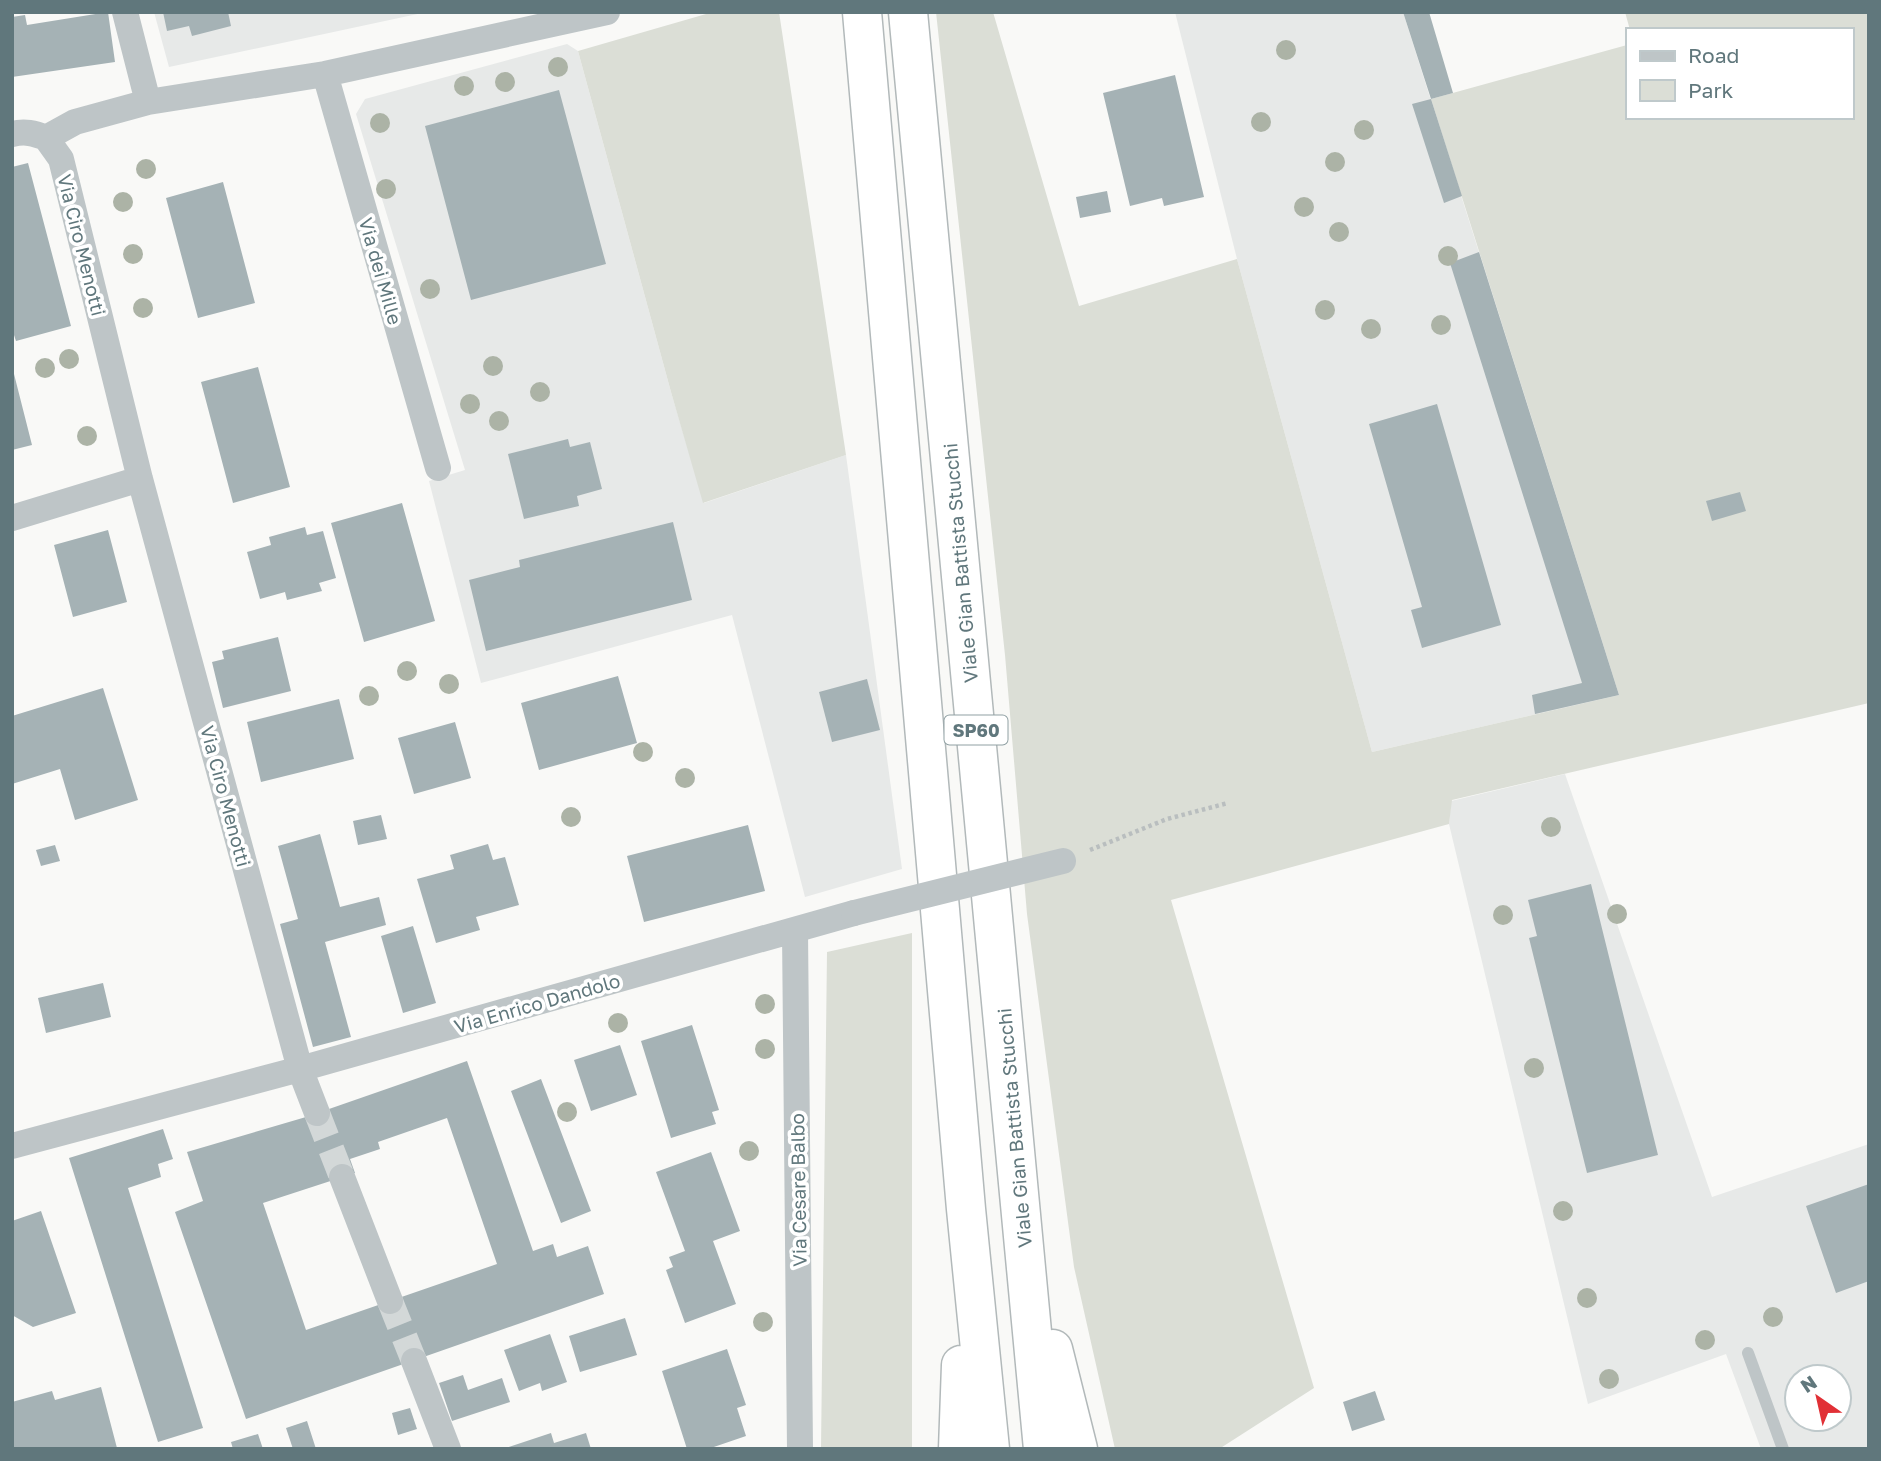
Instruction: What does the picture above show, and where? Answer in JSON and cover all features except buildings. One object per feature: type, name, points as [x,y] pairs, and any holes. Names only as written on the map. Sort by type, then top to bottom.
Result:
[{"type":"highway","name":"SP60","points":[[862,12],[966,1209],[990,1449]]},
{"type":"highway","name":"Viale Gian Battista Stucchi","points":[[908,12],[1043,1449]]},
{"type":"highway","points":[[958,1449],[966,1209]]},
{"type":"highway","points":[[1024,1232],[1079,1449]]},
{"type":"street","points":[[125,12],[148,102]]},
{"type":"street","points":[[12,134],[22,131],[46,138],[75,122],[148,102],[325,74],[508,36],[607,12]]},
{"type":"street","name":"Via dei Mille","points":[[325,74],[438,468]]},
{"type":"street","name":"Via Ciro Menotti","points":[[46,138],[61,159],[140,479],[300,1069],[317,1112]]},
{"type":"street","points":[[12,518],[140,479]]},
{"type":"street","name":"Via Enrico Dandolo","points":[[12,1146],[300,1069],[854,913],[1063,861]]},
{"type":"street","name":"Via Cesare Balbo","points":[[795,931],[800,1449]]},
{"type":"street","points":[[342,1177],[390,1301]]},
{"type":"street","points":[[414,1361],[448,1449]]},
{"type":"lane","points":[[1748,1353],[1783,1449]]},
{"type":"path","points":[[1063,861],[1167,819],[1228,803]]},
{"type":"shaded area","points":[[154,12],[427,12],[169,67]]},
{"type":"shaded area","points":[[1175,12],[1403,12],[1619,695],[1372,752],[1237,259]]},
{"type":"shaded area","points":[[567,44],[578,51],[704,503],[846,455],[902,869],[805,897],[732,615],[481,683],[429,481],[465,470],[356,114],[365,99]]},
{"type":"shaded area","points":[[1565,774],[1712,1197],[1869,1144],[1869,1449],[1761,1449],[1726,1354],[1588,1404],[1449,824],[1451,801]]},
{"type":"green space","points":[[713,12],[779,12],[846,455],[703,503],[578,51]]},
{"type":"green space","points":[[936,12],[993,12],[1079,306],[1237,259],[1372,752],[1619,695],[1431,99],[1626,45],[1626,119],[1853,119],[1853,28],[1629,28],[1625,12],[1869,12],[1869,703],[1452,800],[1449,824],[1171,900],[1314,1388],[1219,1449],[1115,1449],[1074,1267],[1027,914],[1005,655]]},
{"type":"green space","points":[[912,933],[912,1449],[821,1449],[827,952]]},
{"type":"tunnel","points":[[317,1113],[342,1177]]},
{"type":"tunnel","points":[[390,1301],[414,1361]]}]
